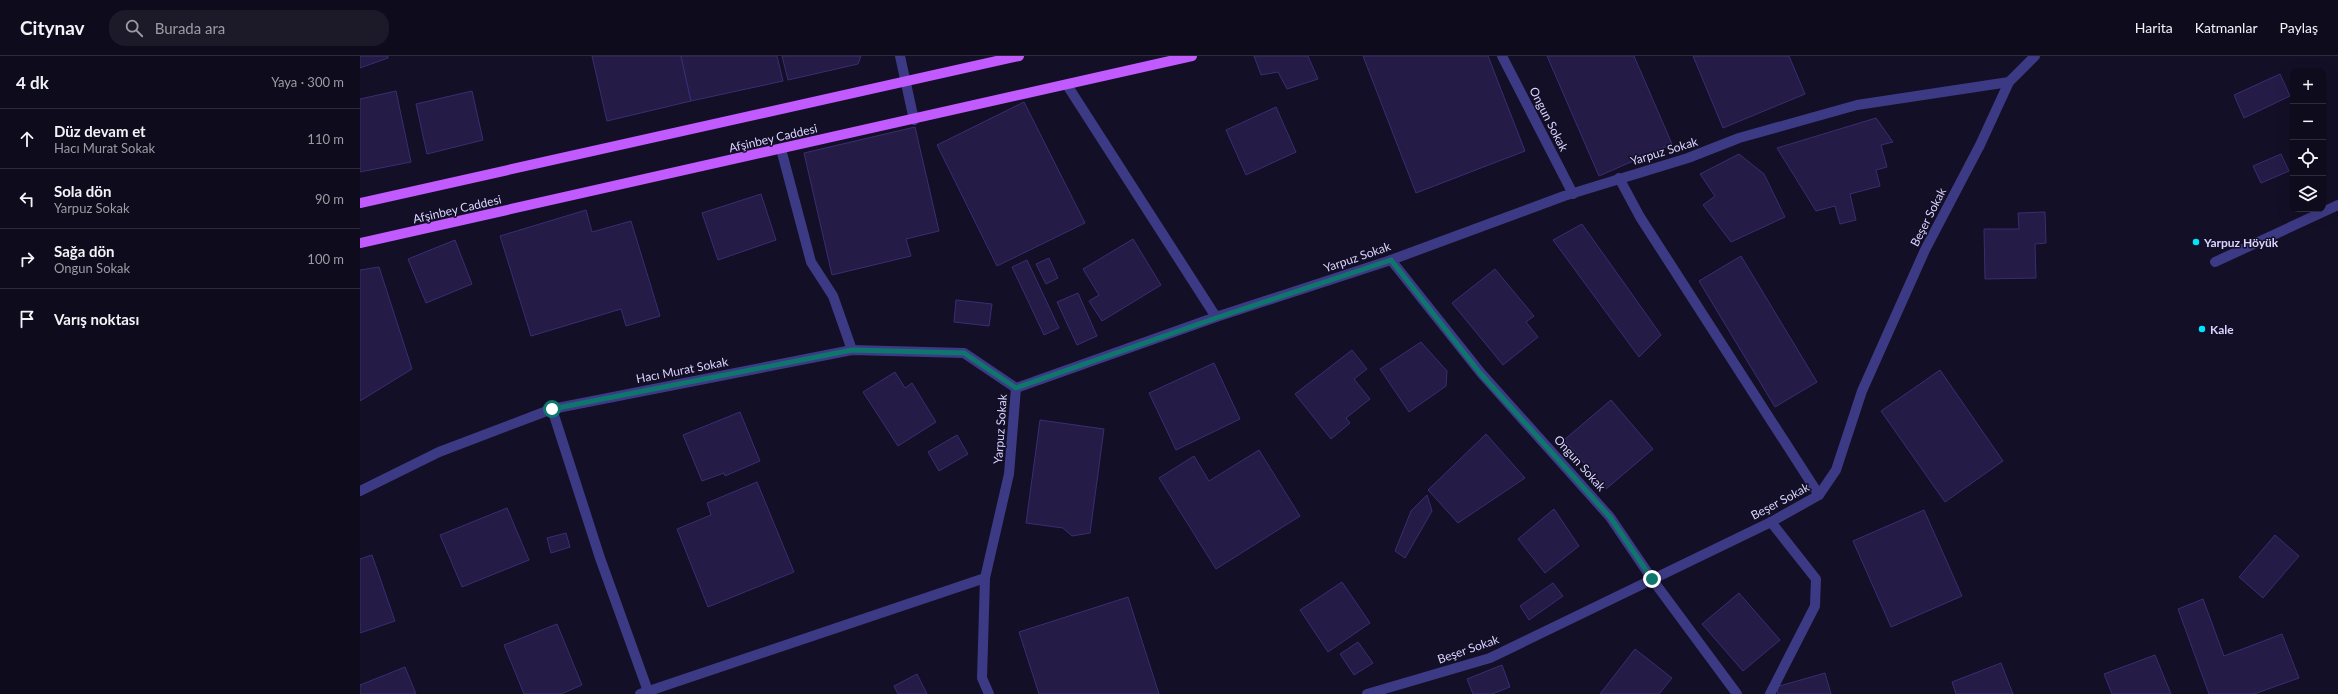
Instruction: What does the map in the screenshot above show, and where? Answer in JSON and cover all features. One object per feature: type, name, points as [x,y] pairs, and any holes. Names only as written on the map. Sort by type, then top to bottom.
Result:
[{"type":"main road","name":"Afşinbey Caddesi","points":[[360,203],[1019,56]]},
{"type":"main road","name":"Afşinbey Caddesi","points":[[360,243],[781,150],[1192,56]]},
{"type":"street","points":[[900,56],[914,120]]},
{"type":"street","name":"Ongun Sokak","points":[[1502,56],[1573,194]]},
{"type":"street","name":"Beşer Sokak","points":[[1367,694],[1490,658],[1771,522],[1819,495],[1836,470],[1862,391],[1889,327],[1925,250],[1980,145],[2009,82],[2035,56]]},
{"type":"street","name":"Yarpuz Sokak","points":[[989,694],[982,678],[985,578],[1009,474],[1016,388],[1216,318],[1391,260],[1619,178],[1688,158],[1740,138],[1857,105],[2009,82]]},
{"type":"street","points":[[1067,85],[1216,318]]},
{"type":"street","points":[[781,150],[811,262],[833,296],[852,350]]},
{"type":"street","points":[[1619,178],[1640,217],[1819,495]]},
{"type":"street","points":[[2215,262],[2338,205]]},
{"type":"street","name":"Ongun Sokak","points":[[1391,260],[1480,373],[1610,517],[1652,579],[1737,694]]},
{"type":"street","name":"Hacı Murat Sokak","points":[[360,492],[439,452],[552,409],[852,350],[964,353],[1016,388]]},
{"type":"street","points":[[552,409],[645,693],[985,578]]},
{"type":"street","points":[[1770,694],[1815,606],[1816,579],[1771,522]]},
{"type":"building","points":[[360,56],[388,56],[388,58],[360,68]]},
{"type":"building","points":[[592,56],[681,56],[691,101],[607,121]]},
{"type":"building","points":[[681,56],[777,56],[783,81],[691,101]]},
{"type":"building","points":[[782,56],[861,56],[858,64],[788,80]]},
{"type":"building","points":[[1254,56],[1308,56],[1318,79],[1287,89],[1278,72],[1261,75]]},
{"type":"building","points":[[1363,56],[1488,56],[1525,151],[1416,193]]},
{"type":"building","points":[[1547,56],[1634,56],[1672,144],[1599,176]]},
{"type":"building","points":[[1693,56],[1789,56],[1805,94],[1723,128]]},
{"type":"building","points":[[2280,74],[2290,96],[2244,118],[2234,95]]},
{"type":"building","points":[[396,91],[411,162],[360,172],[360,99]]},
{"type":"building","points":[[472,91],[483,140],[427,154],[416,104]]},
{"type":"building","points":[[1024,102],[1085,223],[997,266],[937,145]]},
{"type":"building","points":[[1276,107],[1296,152],[1246,175],[1226,130]]},
{"type":"building","points":[[1876,118],[1893,142],[1881,145],[1887,167],[1876,170],[1880,186],[1850,194],[1856,220],[1840,224],[1835,206],[1816,211],[1777,148]]},
{"type":"building","points":[[915,127],[939,231],[906,239],[911,256],[832,275],[804,153]]},
{"type":"building","points":[[1739,154],[1764,174],[1785,217],[1731,242],[1703,205],[1715,196],[1700,174]]},
{"type":"building","points":[[2281,154],[2289,171],[2261,183],[2253,166]]},
{"type":"building","points":[[761,194],[776,240],[718,260],[702,213]]},
{"type":"building","points":[[586,210],[592,232],[631,221],[660,316],[626,326],[621,309],[531,336],[500,236]]},
{"type":"building","points":[[2045,212],[2046,243],[2035,244],[2036,278],[1985,279],[1984,229],[2019,229],[2018,213]]},
{"type":"building","points":[[1582,224],[1661,335],[1639,357],[1553,240]]},
{"type":"building","points":[[1133,239],[1161,285],[1102,321],[1089,301],[1099,295],[1083,269]]},
{"type":"building","points":[[455,240],[472,284],[426,303],[408,259]]},
{"type":"building","points":[[1741,256],[1817,382],[1775,407],[1699,281]]},
{"type":"building","points":[[1049,258],[1058,278],[1046,284],[1036,264]]},
{"type":"building","points":[[1027,260],[1059,328],[1044,335],[1012,267]]},
{"type":"building","points":[[379,267],[412,369],[360,401],[360,270]]},
{"type":"building","points":[[1495,269],[1534,316],[1526,322],[1538,337],[1503,365],[1452,303]]},
{"type":"building","points":[[1078,293],[1097,336],[1077,345],[1057,302]]},
{"type":"building","points":[[956,300],[992,304],[989,326],[954,322]]},
{"type":"building","points":[[1421,342],[1447,371],[1446,386],[1409,412],[1380,369]]},
{"type":"building","points":[[1352,350],[1367,369],[1354,379],[1370,399],[1346,418],[1350,423],[1331,439],[1295,394]]},
{"type":"building","points":[[1214,363],[1240,419],[1176,450],[1149,393]]},
{"type":"building","points":[[1940,370],[2003,461],[1945,502],[1881,411]]},
{"type":"building","points":[[895,372],[905,388],[912,383],[936,422],[898,446],[863,392]]},
{"type":"building","points":[[1611,400],[1653,449],[1606,489],[1564,440]]},
{"type":"building","points":[[740,412],[760,461],[725,476],[724,473],[702,481],[683,435]]},
{"type":"building","points":[[1040,420],[1104,429],[1090,533],[1072,536],[1063,528],[1026,523]]},
{"type":"building","points":[[1486,434],[1525,478],[1458,523],[1428,490]]},
{"type":"building","points":[[957,435],[968,454],[939,471],[928,452]]},
{"type":"building","points":[[1259,450],[1300,516],[1216,569],[1159,478],[1194,456],[1209,481]]},
{"type":"building","points":[[757,482],[794,572],[708,607],[677,529],[711,515],[707,503]]},
{"type":"building","points":[[1427,495],[1432,511],[1405,558],[1395,551],[1411,511]]},
{"type":"building","points":[[507,508],[529,560],[462,587],[440,535]]},
{"type":"building","points":[[1554,509],[1579,546],[1545,573],[1518,539]]},
{"type":"building","points":[[1924,510],[1962,596],[1891,627],[1853,541]]},
{"type":"building","points":[[566,533],[570,547],[551,553],[547,538]]},
{"type":"building","points":[[2275,535],[2299,556],[2263,598],[2239,577]]},
{"type":"building","points":[[372,555],[395,621],[360,633],[360,559]]},
{"type":"building","points":[[1342,582],[1370,623],[1328,652],[1300,610]]},
{"type":"building","points":[[1553,583],[1563,596],[1529,620],[1520,606]]},
{"type":"building","points":[[1739,593],[1780,640],[1743,671],[1702,624]]},
{"type":"building","points":[[1128,597],[1159,694],[1039,694],[1019,632]]},
{"type":"building","points":[[2203,599],[2224,656],[2282,634],[2299,678],[2254,694],[2209,694],[2178,609]]},
{"type":"building","points":[[557,624],[582,685],[561,694],[524,694],[504,645]]},
{"type":"building","points":[[1358,642],[1373,663],[1354,675],[1340,654]]},
{"type":"building","points":[[1635,649],[1672,678],[1659,694],[1600,694]]},
{"type":"building","points":[[2155,655],[2171,694],[2112,694],[2104,674]]},
{"type":"building","points":[[2001,663],[2013,694],[1956,694],[1952,682]]},
{"type":"building","points":[[1502,665],[1510,687],[1492,694],[1473,694],[1467,679]]},
{"type":"building","points":[[405,667],[416,694],[360,694],[360,685]]},
{"type":"building","points":[[1825,673],[1831,694],[1778,694],[1776,687]]},
{"type":"building","points":[[917,674],[927,694],[898,694],[894,686]]},
{"type":"place","name":"Yarpuz Höyük","points":[[2196,242]]},
{"type":"place","name":"Kale","points":[[2202,329]]},
{"type":"route","points":[[552,409],[852,350],[964,353],[1016,388],[1216,318],[1391,260],[1480,373],[1610,517],[1652,579]]}]
